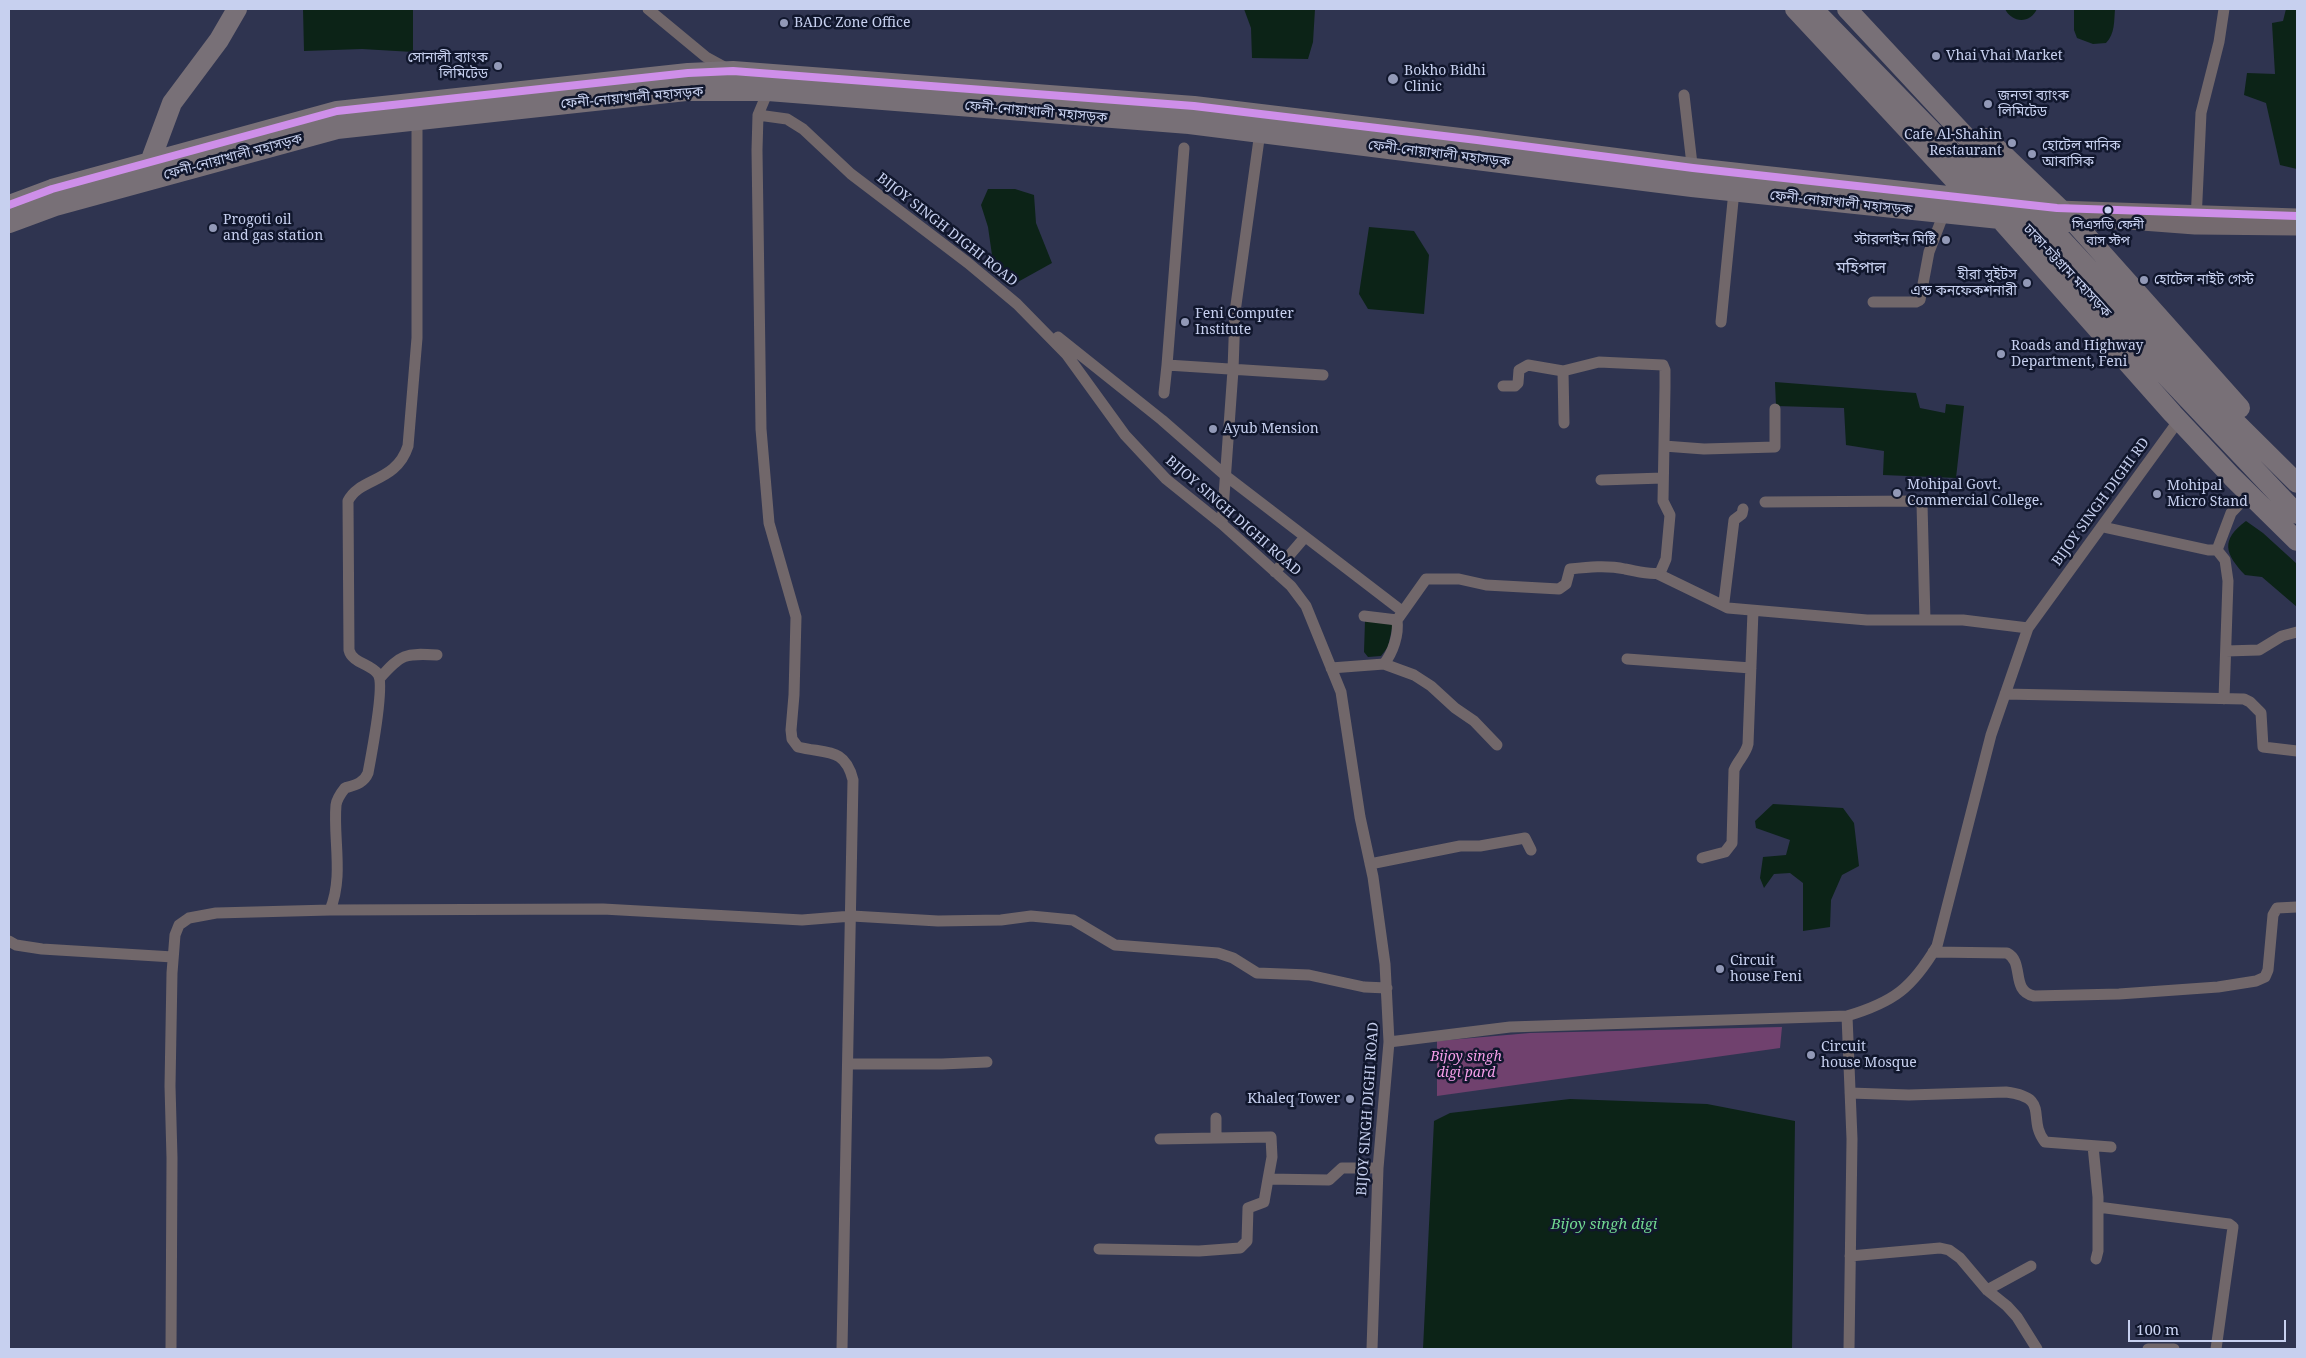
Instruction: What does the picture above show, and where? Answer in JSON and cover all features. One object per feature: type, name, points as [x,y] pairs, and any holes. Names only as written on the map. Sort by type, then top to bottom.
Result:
[{"type":"highway","points":[[140,183],[152,161],[172,103],[219,40],[237,9]]},
{"type":"highway","points":[[1795,9],[1959,185],[2000,219],[2179,420],[2249,494],[2297,541]]},
{"type":"highway","name":"ঢাকা-চট্টগ্রাম মহাসড়ক","points":[[1813,9],[2010,211],[2297,514]]},
{"type":"highway","name":"ঢাকা-চট্টগ্রাম মহাসড়ক","points":[[1847,9],[2185,372],[2297,483]]},
{"type":"highway","points":[[1858,9],[2057,208],[2074,222],[2206,371],[2297,468]]},
{"type":"highway","name":"ফেনী-নোয়াখালী মহাসড়ক","points":[[9,205],[52,189],[337,111],[688,73],[733,71],[1194,106],[1477,140],[1693,178],[1734,191],[2000,219],[2074,222]]},
{"type":"highway","name":"ফেনী-নোয়াখালী মহাসড়ক","points":[[9,223],[55,206],[337,129],[686,91],[768,91],[1179,123],[1693,178],[1976,198],[2057,208]]},
{"type":"main road","points":[[2057,208],[2297,228]]},
{"type":"main road","points":[[2074,222],[2196,221],[2297,216]]},
{"type":"street","points":[[648,9],[706,57],[768,91],[758,115],[761,429],[770,523],[796,616],[792,739],[798,747],[837,755],[850,765],[853,780],[852,916],[842,1349]]},
{"type":"street","points":[[2196,221],[2201,113],[2219,42],[2224,9]]},
{"type":"street","points":[[1684,95],[1693,178]]},
{"type":"street","name":"BIJOY SINGH DIGHI ROAD","points":[[758,115],[787,119],[802,129],[851,174],[968,263],[1016,304],[1067,356],[1125,435],[1166,479],[1222,524],[1292,586],[1306,606],[1340,692],[1360,817],[1370,864],[1386,988],[1389,1042],[1378,1168],[1372,1349]]},
{"type":"street","points":[[380,678],[371,667],[355,659],[349,650],[347,511],[351,495],[387,474],[404,457],[408,446],[417,338],[417,120]]},
{"type":"street","points":[[1222,524],[1233,370],[1235,312],[1260,132]]},
{"type":"street","points":[[1164,393],[1184,148]]},
{"type":"street","points":[[1721,322],[1734,191]]},
{"type":"street","points":[[1873,302],[1916,302],[1920,300],[1929,252],[1944,213]]},
{"type":"street","points":[[1046,325],[1065,344],[1093,364],[1226,476],[1305,537],[1400,616]]},
{"type":"street","points":[[1503,386],[1515,386],[1518,383],[1519,370],[1528,365],[1563,371],[1599,362],[1662,365],[1665,370],[1663,500],[1670,516],[1666,559],[1658,574]]},
{"type":"street","points":[[1167,365],[1322,375]]},
{"type":"street","points":[[1563,371],[1564,424]]},
{"type":"street","points":[[1664,446],[1704,449],[1775,447],[1775,409]]},
{"type":"street","name":"BIJOY SINGH DIGHI RD","points":[[1389,1042],[1510,1028],[1847,1016],[1871,1009],[1902,992],[1922,970],[1937,946],[1990,735],[2028,628],[2179,420]]},
{"type":"street","points":[[1601,480],[1663,478]]},
{"type":"street","points":[[2218,550],[2231,513],[2249,494]]},
{"type":"street","points":[[1765,502],[1920,501],[1922,504],[1925,620]]},
{"type":"street","points":[[1724,606],[1734,520],[1742,514],[1743,509]]},
{"type":"street","points":[[2103,527],[2218,550],[2225,560],[2228,581],[2224,699]]},
{"type":"street","points":[[1275,572],[1305,537]]},
{"type":"street","points":[[1384,664],[1392,654],[1400,616],[1426,579],[1459,579],[1486,585],[1558,589],[1566,584],[1570,569],[1600,567],[1658,574],[1724,606],[1752,611],[1867,620],[1963,620],[2028,628]]},
{"type":"street","points":[[1702,858],[1725,852],[1732,843],[1734,770],[1746,751],[1748,744],[1752,611]]},
{"type":"street","points":[[1364,616],[1400,616]]},
{"type":"street","points":[[2226,652],[2259,650],[2282,636],[2297,632]]},
{"type":"street","points":[[330,910],[334,901],[338,851],[336,804],[345,788],[366,779],[380,678],[400,658],[412,654],[437,655]]},
{"type":"street","points":[[1627,659],[1751,668]]},
{"type":"street","points":[[1331,668],[1384,664],[1414,675],[1431,686],[1455,708],[1474,721],[1497,745]]},
{"type":"street","points":[[2005,694],[2244,699],[2261,713],[2262,747],[2297,751]]},
{"type":"street","points":[[1370,864],[1460,846],[1480,846],[1525,838],[1531,850]]},
{"type":"street","points":[[1933,952],[2007,953],[2014,960],[2021,989],[2026,995],[2034,996],[2119,994],[2218,987],[2256,981],[2265,977],[2268,970],[2273,915],[2277,908],[2297,907]]},
{"type":"street","points":[[171,1349],[172,1158],[170,1086],[173,957],[175,935],[179,925],[190,918],[216,913],[330,910],[603,909],[802,920],[852,916],[938,921],[1001,920],[1031,916],[1072,920],[1115,945],[1218,953],[1233,958],[1257,973],[1309,975],[1364,987],[1386,988]]},
{"type":"street","points":[[9,941],[16,945],[42,949],[173,957]]},
{"type":"street","points":[[1847,1016],[1852,1139],[1849,1349]]},
{"type":"street","points":[[849,1064],[986,1062]]},
{"type":"street","points":[[1850,1094],[2019,1093],[2027,1095],[2035,1107],[2041,1137],[2045,1142],[2111,1147]]},
{"type":"street","points":[[1216,1118],[1216,1137]]},
{"type":"street","points":[[1099,1249],[1198,1251],[1240,1248],[1247,1241],[1248,1208],[1264,1202],[1272,1157],[1271,1137],[1160,1139]]},
{"type":"street","points":[[2093,1146],[2098,1207],[2098,1250],[2096,1259]]},
{"type":"street","points":[[1268,1179],[1329,1180],[1342,1168],[1378,1168]]},
{"type":"street","points":[[2098,1207],[2229,1224],[2233,1227],[2216,1349]]},
{"type":"street","points":[[1850,1256],[1940,1248],[1949,1250],[1960,1258],[1987,1290],[2007,1306],[2038,1349]]},
{"type":"street","points":[[1987,1290],[2031,1266]]},
{"type":"street","points":[[2148,1349],[2174,1349]]},
{"type":"green space","name":"Bijoy singh digi pard","points":[[1782,1027],[1780,1048],[1437,1096],[1437,1041],[1530,1033]]},
{"type":"water","points":[[303,9],[413,9],[413,52],[362,49],[304,51]]},
{"type":"water","points":[[1244,9],[1315,9],[1313,42],[1308,59],[1252,58],[1251,28]]},
{"type":"water","points":[[2005,9],[2037,9],[2030,17],[2021,20],[2012,17]]},
{"type":"water","points":[[2074,9],[2115,9],[2113,31],[2106,43],[2093,44],[2077,38],[2074,30]]},
{"type":"water","points":[[2286,9],[2297,9],[2297,169],[2280,165],[2266,103],[2244,95],[2247,73],[2275,74],[2272,23],[2283,21]]},
{"type":"water","points":[[988,189],[1015,189],[1034,195],[1036,223],[1052,263],[1016,283],[1001,274],[992,255],[988,227],[981,205]]},
{"type":"water","points":[[1369,227],[1414,231],[1429,255],[1424,314],[1368,309],[1359,294]]},
{"type":"water","points":[[1775,382],[1916,393],[1920,408],[1945,413],[1946,404],[1964,406],[1956,478],[1883,475],[1884,451],[1846,445],[1844,408],[1776,406]]},
{"type":"water","points":[[2246,521],[2263,533],[2297,564],[2297,607],[2262,577],[2245,575],[2233,560],[2228,547],[2229,541],[2232,534]]},
{"type":"water","points":[[1365,621],[1393,624],[1388,647],[1381,656],[1368,657],[1364,652]]},
{"type":"water","points":[[1773,804],[1843,808],[1854,823],[1859,866],[1842,875],[1831,900],[1830,927],[1803,931],[1803,883],[1790,873],[1774,874],[1764,888],[1760,878],[1763,857],[1786,855],[1790,840],[1756,828],[1755,821]]},
{"type":"water","name":"Bijoy singh digi","points":[[1570,1099],[1707,1104],[1795,1121],[1792,1349],[1423,1349],[1434,1121],[1450,1113]]},
{"type":"transit line","points":[[9,205],[52,189],[337,111],[688,73],[733,71],[1194,106],[1693,168],[2057,208],[2297,216]]},
{"type":"place","name":"BADC Zone Office","points":[[784,23]]},
{"type":"place","name":"Vhai Vhai Market","points":[[1936,56]]},
{"type":"place","name":"সোনালী ব্যাংক লিমিটেড","points":[[498,66]]},
{"type":"place","name":"Bokho Bidhi Clinic","points":[[1393,79]]},
{"type":"place","name":"জনতা ব্যাংক লিমিটেড","points":[[1988,104]]},
{"type":"place","name":"Cafe Al-Shahin Restaurant","points":[[2012,143]]},
{"type":"place","name":"হোটেল মানিক আবাসিক","points":[[2032,154]]},
{"type":"place","name":"সিএসডি ফেনী বাস স্টপ","points":[[2108,210]]},
{"type":"place","name":"Progoti oil and gas station","points":[[213,228]]},
{"type":"place","name":"স্টারলাইন মিষ্টি","points":[[1946,240]]},
{"type":"place","name":"হোটেল নাইট গেস্ট","points":[[2144,280]]},
{"type":"place","name":"হীরা সুইটস এন্ড কনফেকশনারী","points":[[2027,283]]},
{"type":"place","name":"Feni Computer Institute","points":[[1185,322]]},
{"type":"place","name":"Roads and Highway Department, Feni","points":[[2001,354]]},
{"type":"place","name":"Ayub Mension","points":[[1213,429]]},
{"type":"place","name":"Mohipal Govt. Commercial College.","points":[[1897,493]]},
{"type":"place","name":"Mohipal Micro Stand","points":[[2157,494]]},
{"type":"place","name":"Circuit house Feni","points":[[1720,969]]},
{"type":"place","name":"Circuit house Mosque","points":[[1811,1055]]},
{"type":"place","name":"Khaleq Tower","points":[[1350,1099]]},
{"type":"district","name":"মহিপাল","points":[[1861,268]]}]
